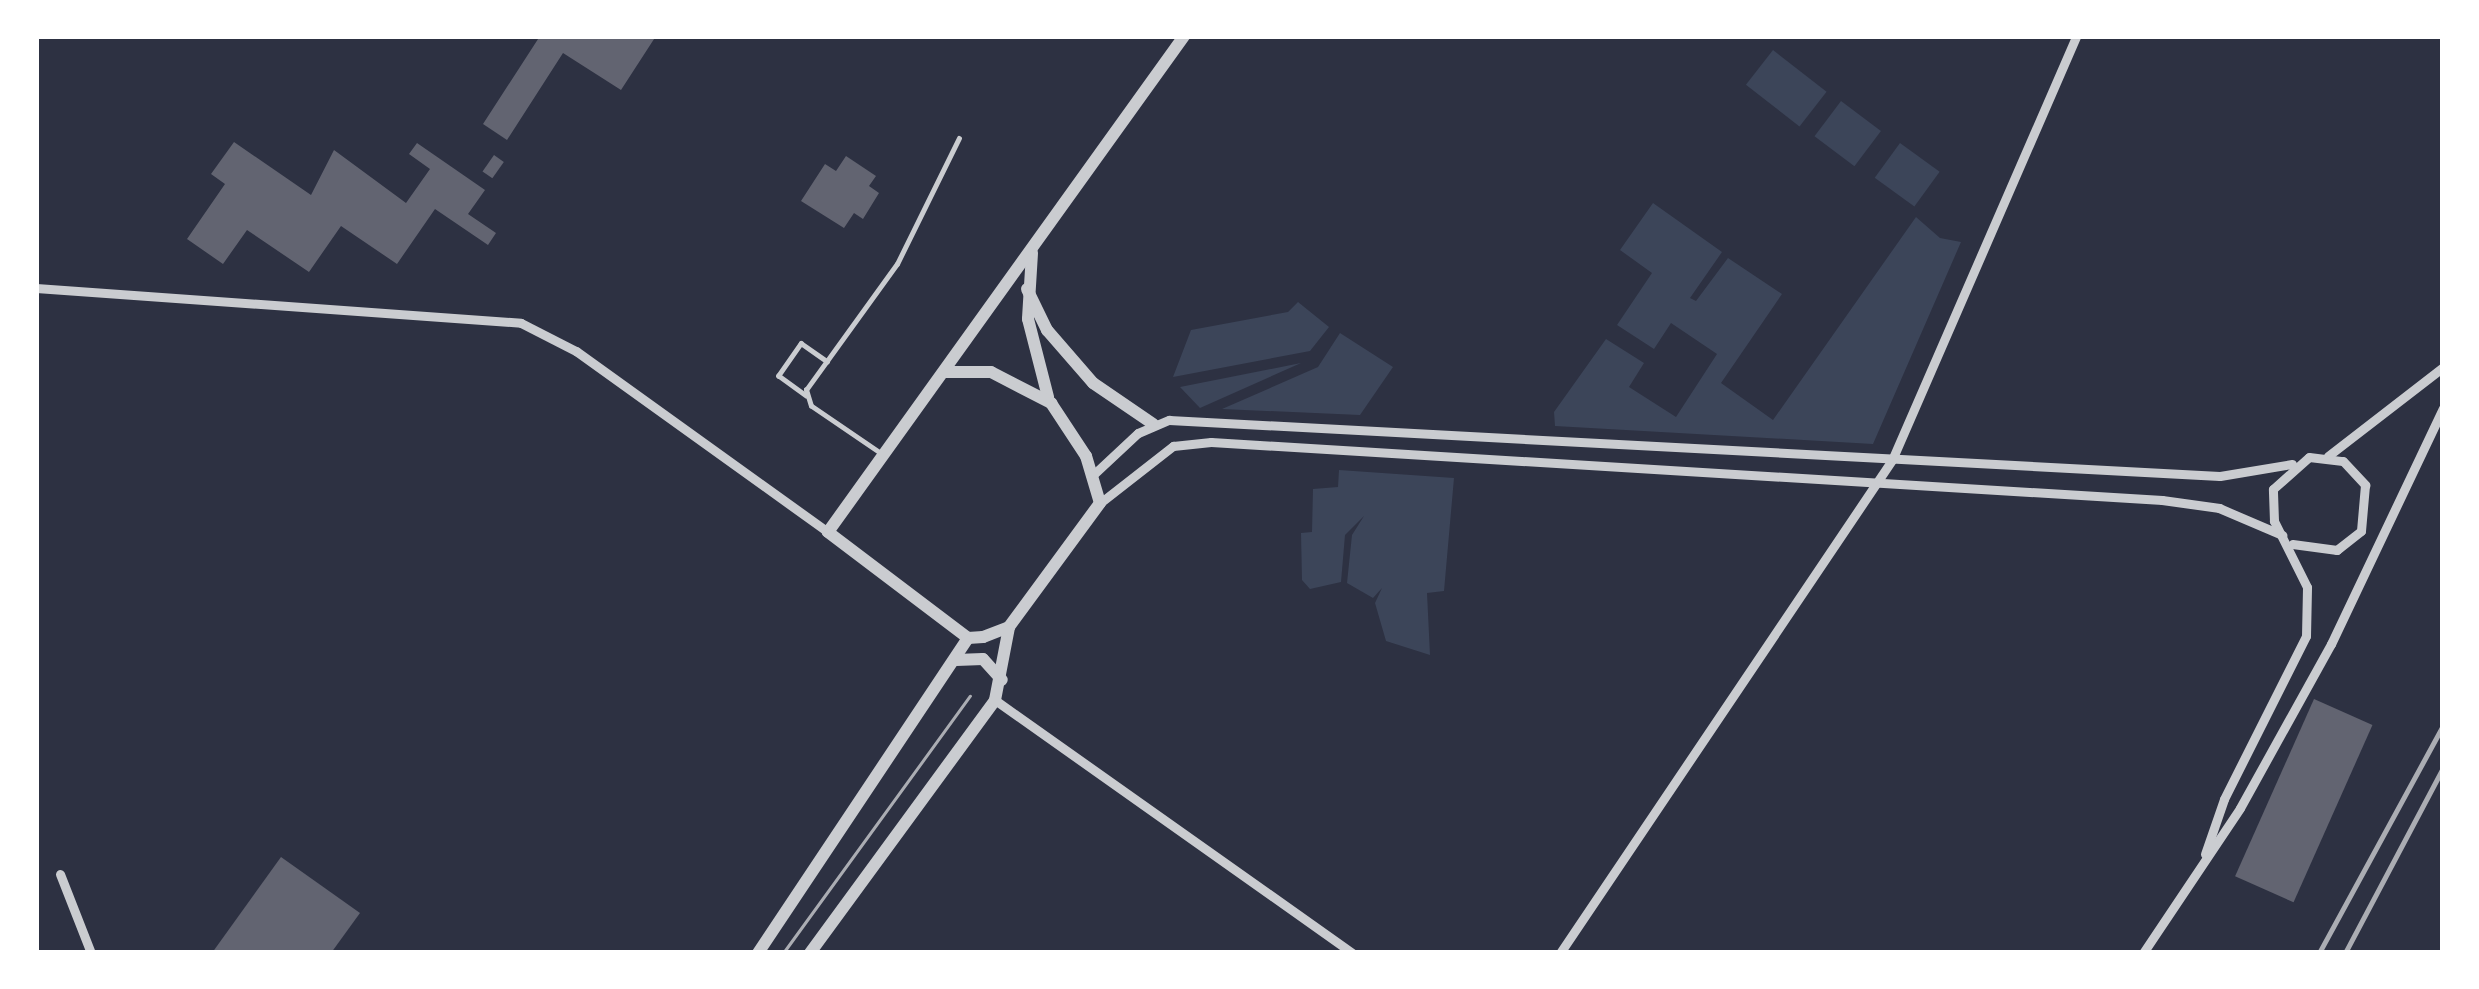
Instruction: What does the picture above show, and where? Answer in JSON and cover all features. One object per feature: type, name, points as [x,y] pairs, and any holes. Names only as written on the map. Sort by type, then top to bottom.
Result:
[{"type":"street","points":[[828,532],[1184,36]]},
{"type":"street","points":[[1560,953],[1892,460],[2076,36]]},
{"type":"street","points":[[1033,246],[1027,289],[1032,348],[1051,404],[1094,474],[1100,503]]},
{"type":"street","points":[[36,288],[521,323],[576,351],[968,638]]},
{"type":"street","points":[[1027,289],[1047,330],[1093,383],[1153,424]]},
{"type":"street","points":[[1094,474],[1153,424],[1169,420],[2221,476],[2328,456],[2443,367]]},
{"type":"street","points":[[946,372],[1013,378],[1051,404]]},
{"type":"street","points":[[2143,953],[2240,808],[2388,529],[2443,408]]},
{"type":"street","points":[[1169,420],[1173,446]]},
{"type":"street","points":[[1556,461],[1557,439]]},
{"type":"street","points":[[810,953],[994,700],[1003,681],[1009,627],[1100,503],[1173,446],[1556,461],[2184,502],[2282,535],[2292,544],[2307,587],[2306,636],[2224,799],[2205,854]]},
{"type":"street","points":[[1712,472],[1715,449]]},
{"type":"street","points":[[2292,544],[2336,550],[2367,517],[2365,485],[2328,456]]},
{"type":"street","points":[[2282,535],[2273,489],[2292,464]]},
{"type":"street","points":[[2367,517],[2388,529]]},
{"type":"street","points":[[758,953],[968,638],[1009,627]]},
{"type":"street","points":[[956,660],[982,658],[1003,681]]},
{"type":"street","points":[[994,700],[1352,953]]},
{"type":"street","points":[[60,874],[91,953]]},
{"type":"lane","points":[[806,396],[897,264],[958,138]]},
{"type":"lane","points":[[827,361],[801,343],[778,376],[885,456]]},
{"type":"shaded area","points":[[1773,50],[1827,92],[1799,127],[1746,85]]},
{"type":"shaded area","points":[[1841,101],[1881,131],[1854,166],[1815,136]]},
{"type":"shaded area","points":[[1900,143],[1940,172],[1914,207],[1875,178]]},
{"type":"shaded area","points":[[1653,203],[1722,252],[1690,298],[1696,301],[1728,258],[1782,294],[1721,383],[1773,420],[1916,217],[1940,238],[1961,242],[1873,444],[1555,426],[1554,412],[1606,339],[1644,363],[1629,387],[1676,417],[1717,354],[1671,323],[1654,349],[1617,325],[1652,273],[1620,250]]},
{"type":"shaded area","points":[[1298,302],[1329,327],[1310,351],[1173,377],[1191,330],[1288,312]]},
{"type":"shaded area","points":[[1340,333],[1393,367],[1360,415],[1222,409],[1318,367]]},
{"type":"shaded area","points":[[1301,363],[1200,408],[1180,387]]},
{"type":"shaded area","points":[[1339,470],[1454,478],[1444,591],[1427,593],[1430,655],[1386,641],[1375,603],[1382,588],[1373,598],[1347,583],[1352,535],[1364,516],[1345,535],[1341,582],[1310,589],[1302,580],[1301,533],[1312,532],[1313,489],[1338,487]]},
{"type":"building","points":[[540,36],[656,36],[621,90],[563,53],[507,140],[483,124]]},
{"type":"building","points":[[234,142],[311,195],[334,150],[406,203],[430,169],[409,154],[417,143],[485,190],[468,214],[496,233],[488,245],[435,209],[397,264],[341,226],[309,272],[247,230],[223,264],[187,239],[225,184],[211,174]]},
{"type":"building","points":[[494,155],[504,162],[492,178],[483,171]]},
{"type":"building","points":[[846,156],[876,176],[869,186],[879,193],[863,219],[854,213],[844,228],[801,201],[825,164],[836,171]]},
{"type":"building","points":[[2314,699],[2372,725],[2294,902],[2235,876]]},
{"type":"building","points":[[281,857],[360,913],[331,953],[212,953]]},
{"type":"tram line","points":[[783,953],[970,696]]},
{"type":"railway","points":[[2319,953],[2443,726]]},
{"type":"railway","points":[[2345,953],[2443,768]]}]
